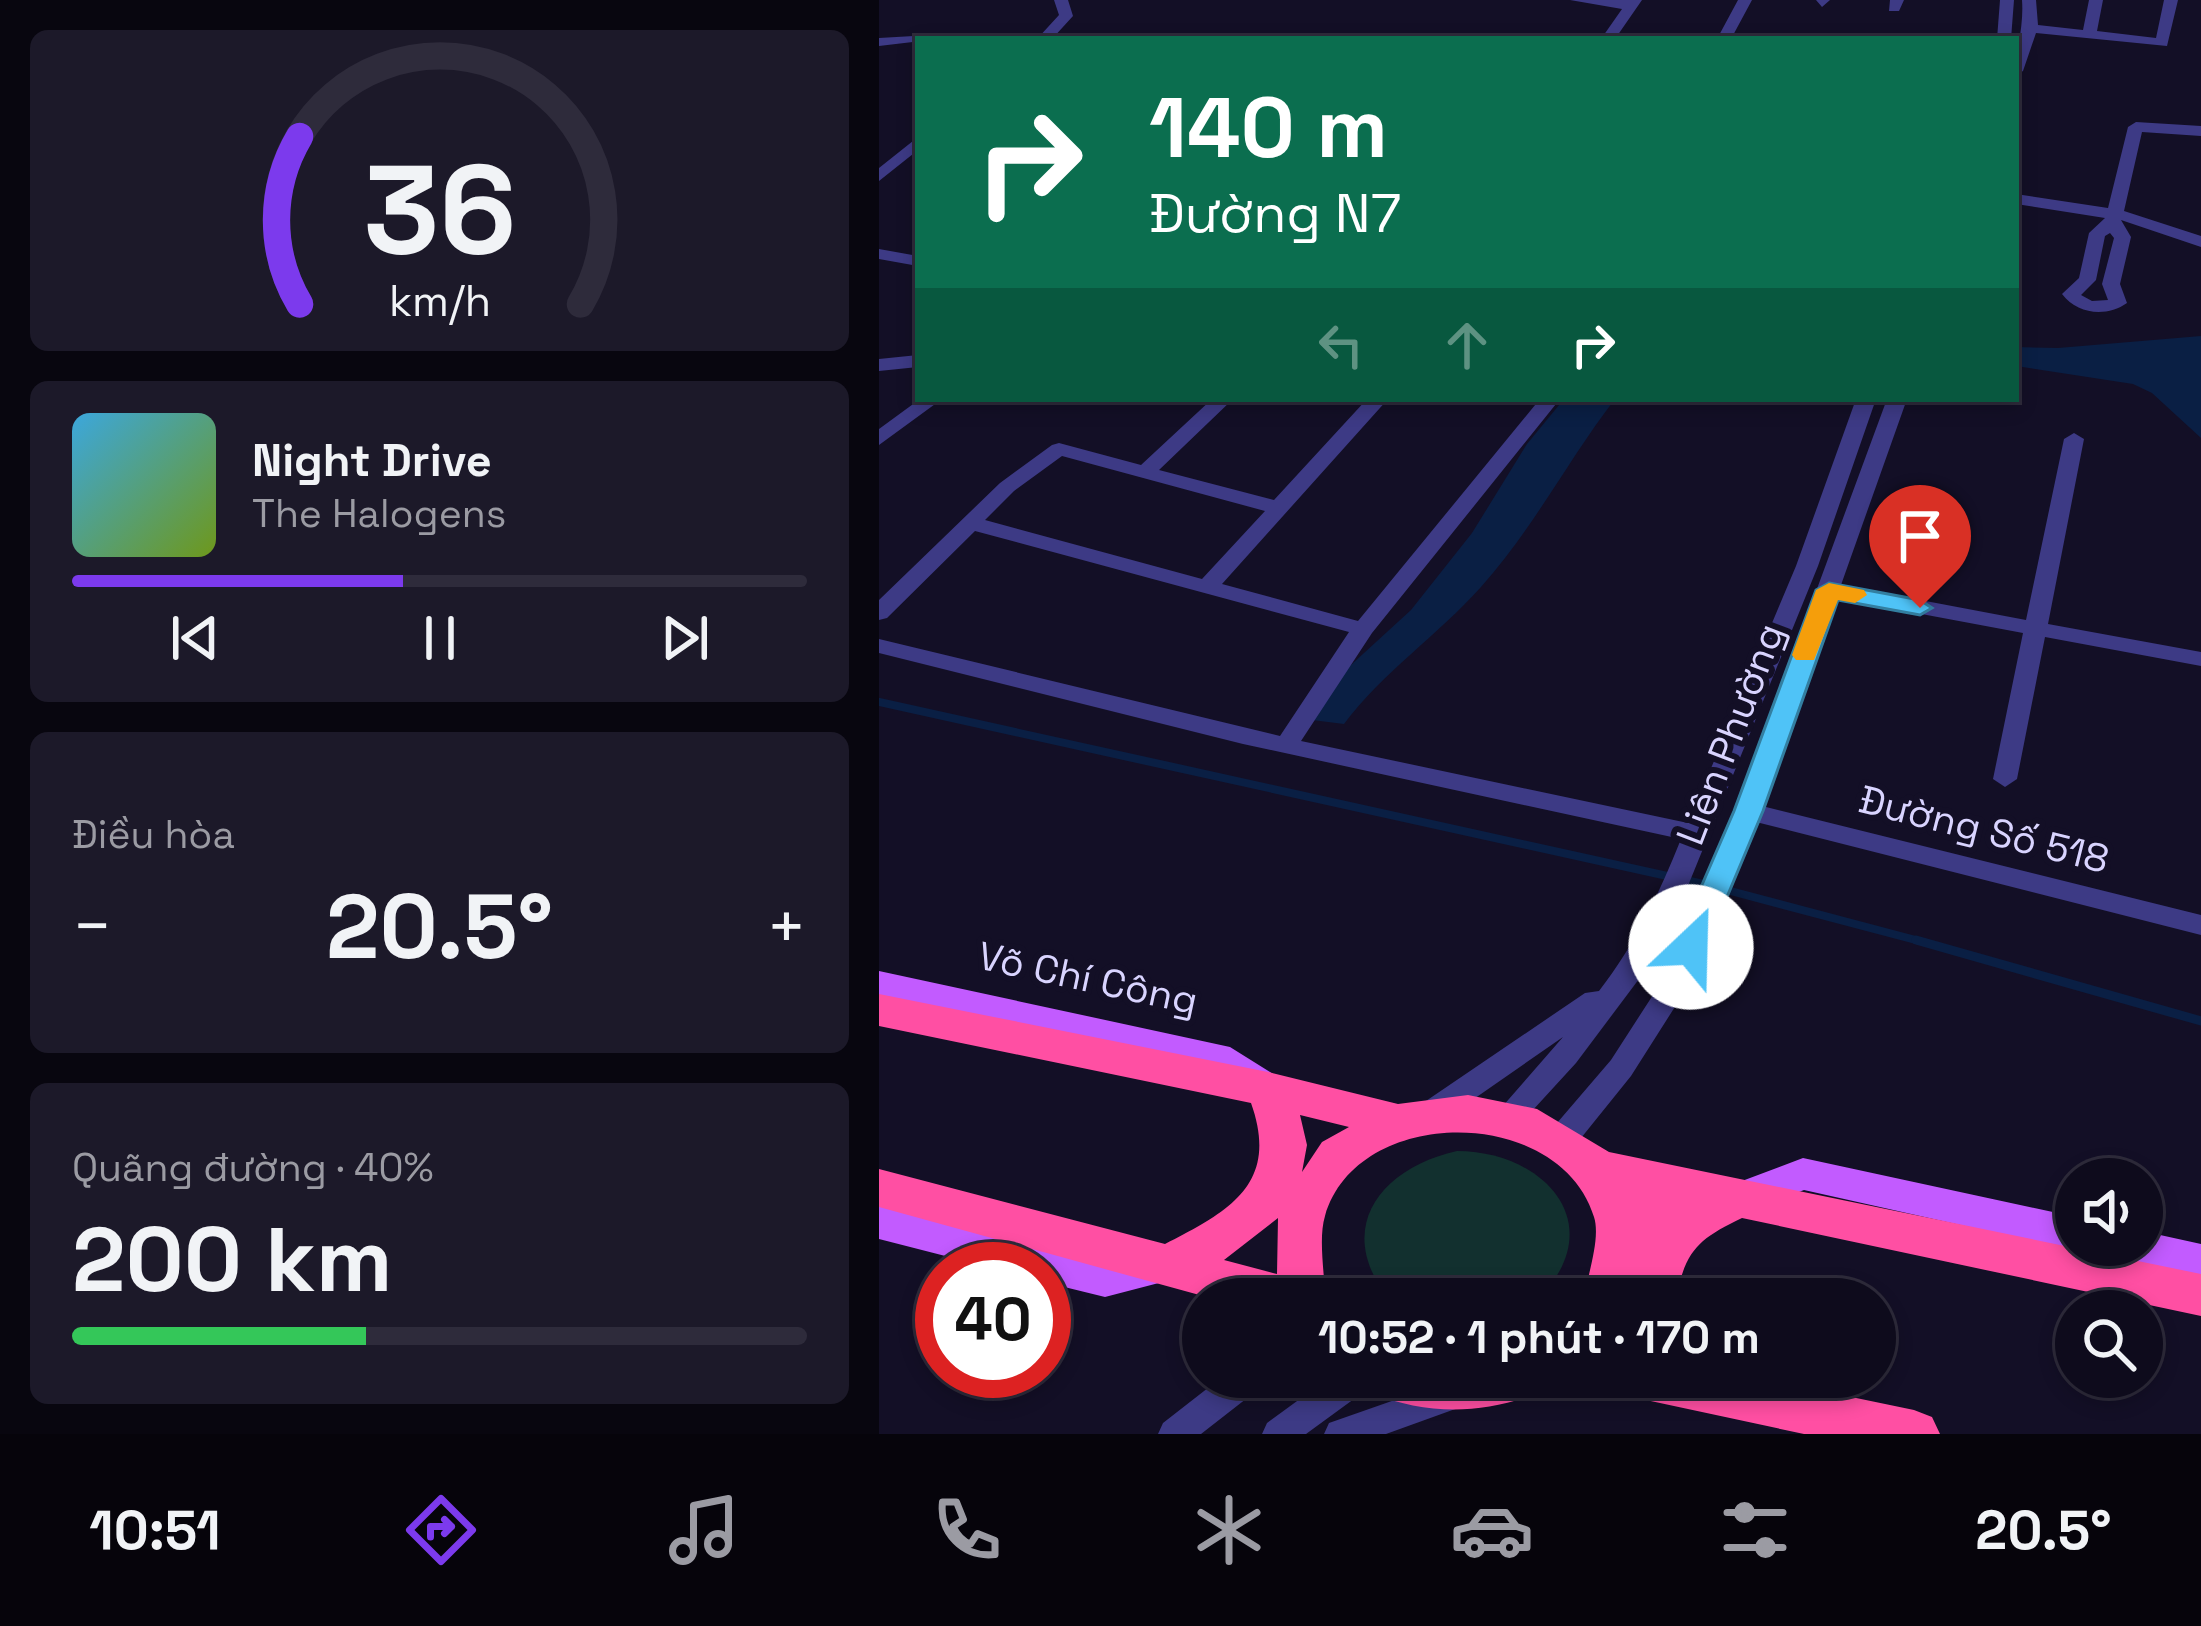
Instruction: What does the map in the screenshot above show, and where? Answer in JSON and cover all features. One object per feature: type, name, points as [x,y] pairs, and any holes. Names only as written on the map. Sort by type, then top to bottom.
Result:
[{"type":"highway","name":"Võ Chí Công","points":[[879,1010],[1395,1114],[1472,1109],[1510,1115]]},
{"type":"highway","points":[[1170,1265],[1237,1229],[1274,1184],[1285,1142],[1268,1089]]},
{"type":"highway","points":[[1289,1278],[1299,1215],[1321,1175],[1354,1143],[1395,1114]]},
{"type":"highway","points":[[1510,1115],[1579,1153],[1643,1177],[2201,1295]]},
{"type":"highway","points":[[1579,1153],[1618,1204],[1622,1250],[1614,1278]]},
{"type":"highway","points":[[1641,1278],[1650,1242],[1643,1177]]},
{"type":"highway","points":[[879,1188],[1218,1278]]},
{"type":"highway","points":[[1656,1278],[1670,1238],[1694,1217],[1740,1198]]},
{"type":"highway","points":[[1731,1398],[1825,1428],[1914,1434]]},
{"type":"main road","name":"Võ Chí Công","points":[[879,985],[1230,1061],[1268,1089]]},
{"type":"main road","points":[[1740,1198],[1803,1174],[2055,1229]]},
{"type":"main road","points":[[879,1222],[1105,1280],[1170,1265]]},
{"type":"main road","points":[[2163,1253],[2201,1261]]},
{"type":"street","points":[[1048,36],[1066,16],[1061,0]]},
{"type":"street","points":[[1577,0],[1632,3]]},
{"type":"street","points":[[1726,36],[1745,0]]},
{"type":"street","points":[[2005,36],[2007,0]]},
{"type":"street","points":[[2019,62],[2031,28],[2029,0]]},
{"type":"street","points":[[2089,34],[2096,0]]},
{"type":"street","points":[[2031,28],[2162,43],[2171,0]]},
{"type":"street","points":[[1610,36],[1632,3]]},
{"type":"street","points":[[879,46],[915,41]]},
{"type":"street","points":[[879,46],[909,53],[915,50]]},
{"type":"street","points":[[2116,213],[2097,233],[2087,280],[2071,294],[2080,303],[2100,307],[2118,303],[2111,284],[2123,238],[2116,213],[2136,128],[2201,131]]},
{"type":"street","points":[[879,176],[915,144]]},
{"type":"street","points":[[2019,186],[2161,224],[2201,242]]},
{"type":"street","points":[[2019,199],[2201,223]]},
{"type":"street","points":[[879,254],[915,260]]},
{"type":"street","points":[[879,365],[915,361]]},
{"type":"street","points":[[879,439],[928,402]]},
{"type":"street","points":[[1146,471],[1220,402]]},
{"type":"street","points":[[1207,587],[1375,402]]},
{"type":"street","points":[[1286,745],[1363,629],[1548,402]]},
{"type":"street","name":"Liên Phường","points":[[1510,1115],[1566,1055],[1629,972],[1668,903],[1807,566],[1866,402]]},
{"type":"street","name":"Liên Phường","points":[[1579,1153],[1621,1068],[1675,984],[1707,910],[1748,811],[1896,402]]},
{"type":"street","points":[[2005,779],[2074,439]]},
{"type":"street","points":[[879,613],[1007,487],[1059,449],[1275,507]]},
{"type":"street","points":[[971,523],[1363,629]]},
{"type":"street","points":[[1829,590],[2201,658]]},
{"type":"street","points":[[879,646],[1286,745],[1698,834]]},
{"type":"street","name":"Đường Số 518","points":[[1748,811],[2201,925]]},
{"type":"street","points":[[1395,1114],[1571,1021],[1629,972]]},
{"type":"street","points":[[1175,1434],[1221,1398]]},
{"type":"street","points":[[1279,1434],[1328,1398]]},
{"type":"street","points":[[1341,1434],[1444,1398]]},
{"type":"green space","points":[[1457,1151],[1488,1154],[1540,1178],[1558,1197],[1568,1220],[1569,1245],[1554,1278],[1376,1278],[1365,1249],[1373,1205],[1406,1171]]},
{"type":"water","points":[[2201,336],[2201,438],[2152,393],[2133,384],[2019,366],[2019,347]]},
{"type":"water","points":[[1562,402],[1613,402],[1500,565],[1464,605],[1344,724],[1312,720],[1340,675],[1411,610],[1472,533],[1527,444]]},
{"type":"waterway","points":[[879,702],[1708,885]]},
{"type":"waterway","points":[[1723,889],[1921,941]]},
{"type":"waterway","points":[[1916,940],[1921,941]]},
{"type":"waterway","points":[[1921,941],[1927,943]]},
{"type":"waterway","points":[[1921,941],[2201,1021]]},
{"type":"slow traffic","points":[[1805,655],[1829,590],[1855,595]]},
{"type":"route","points":[[1691,947],[1748,811],[1829,590],[1920,608]]}]
